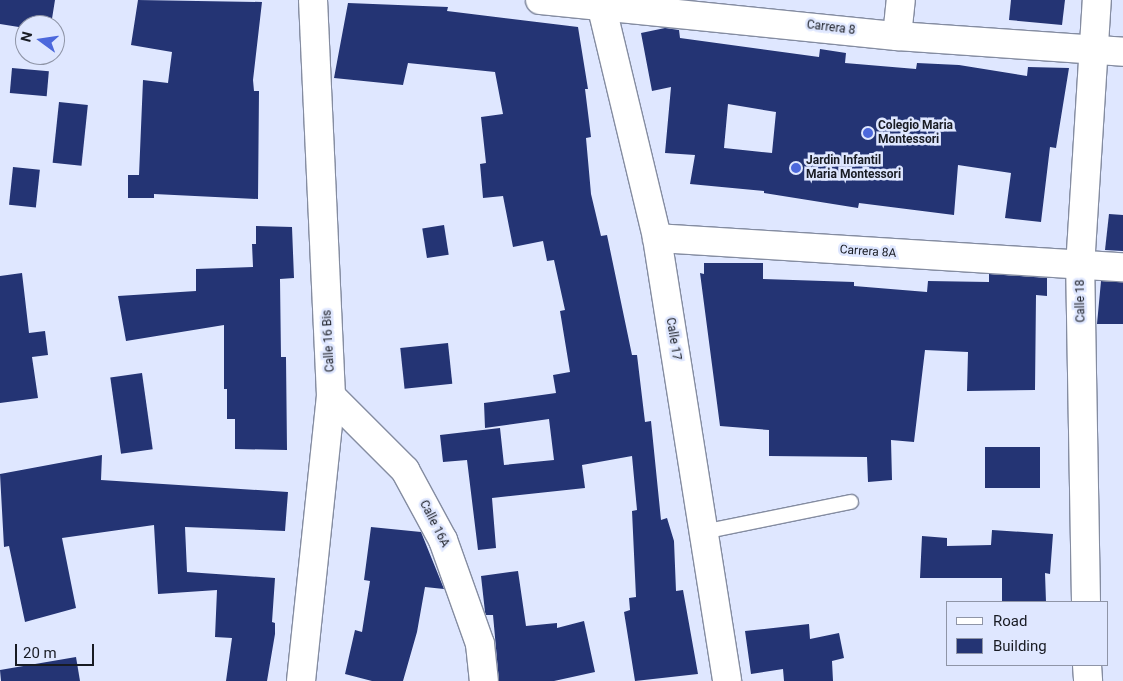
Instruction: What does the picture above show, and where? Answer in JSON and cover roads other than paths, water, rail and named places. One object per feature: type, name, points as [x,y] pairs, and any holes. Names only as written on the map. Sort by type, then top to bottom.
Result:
[{"type":"street","name":"Calle 16 Bis","points":[[301,681],[331,396],[313,0]]},
{"type":"street","name":"Carrera 8","points":[[540,0],[750,9],[897,36],[1123,52]]},
{"type":"street","points":[[897,36],[901,0]]},
{"type":"street","name":"Calle 18","points":[[1086,601],[1080,267],[1097,0]]},
{"type":"street","name":"Calle 17","points":[[600,2],[657,238],[727,681]]},
{"type":"street","name":"Carrera 8A","points":[[657,238],[1080,267],[1123,267]]},
{"type":"street","name":"Calle 16A","points":[[331,396],[405,470],[444,540],[480,644],[484,681]]},
{"type":"street","points":[[1087,666],[1088,681]]},
{"type":"lane","points":[[703,532],[851,502]]},
{"type":"place","name":"Colegio Maria Montessori","points":[[868,133]]},
{"type":"place","name":"Jardin Infantil Maria Montessori","points":[[796,168]]}]
